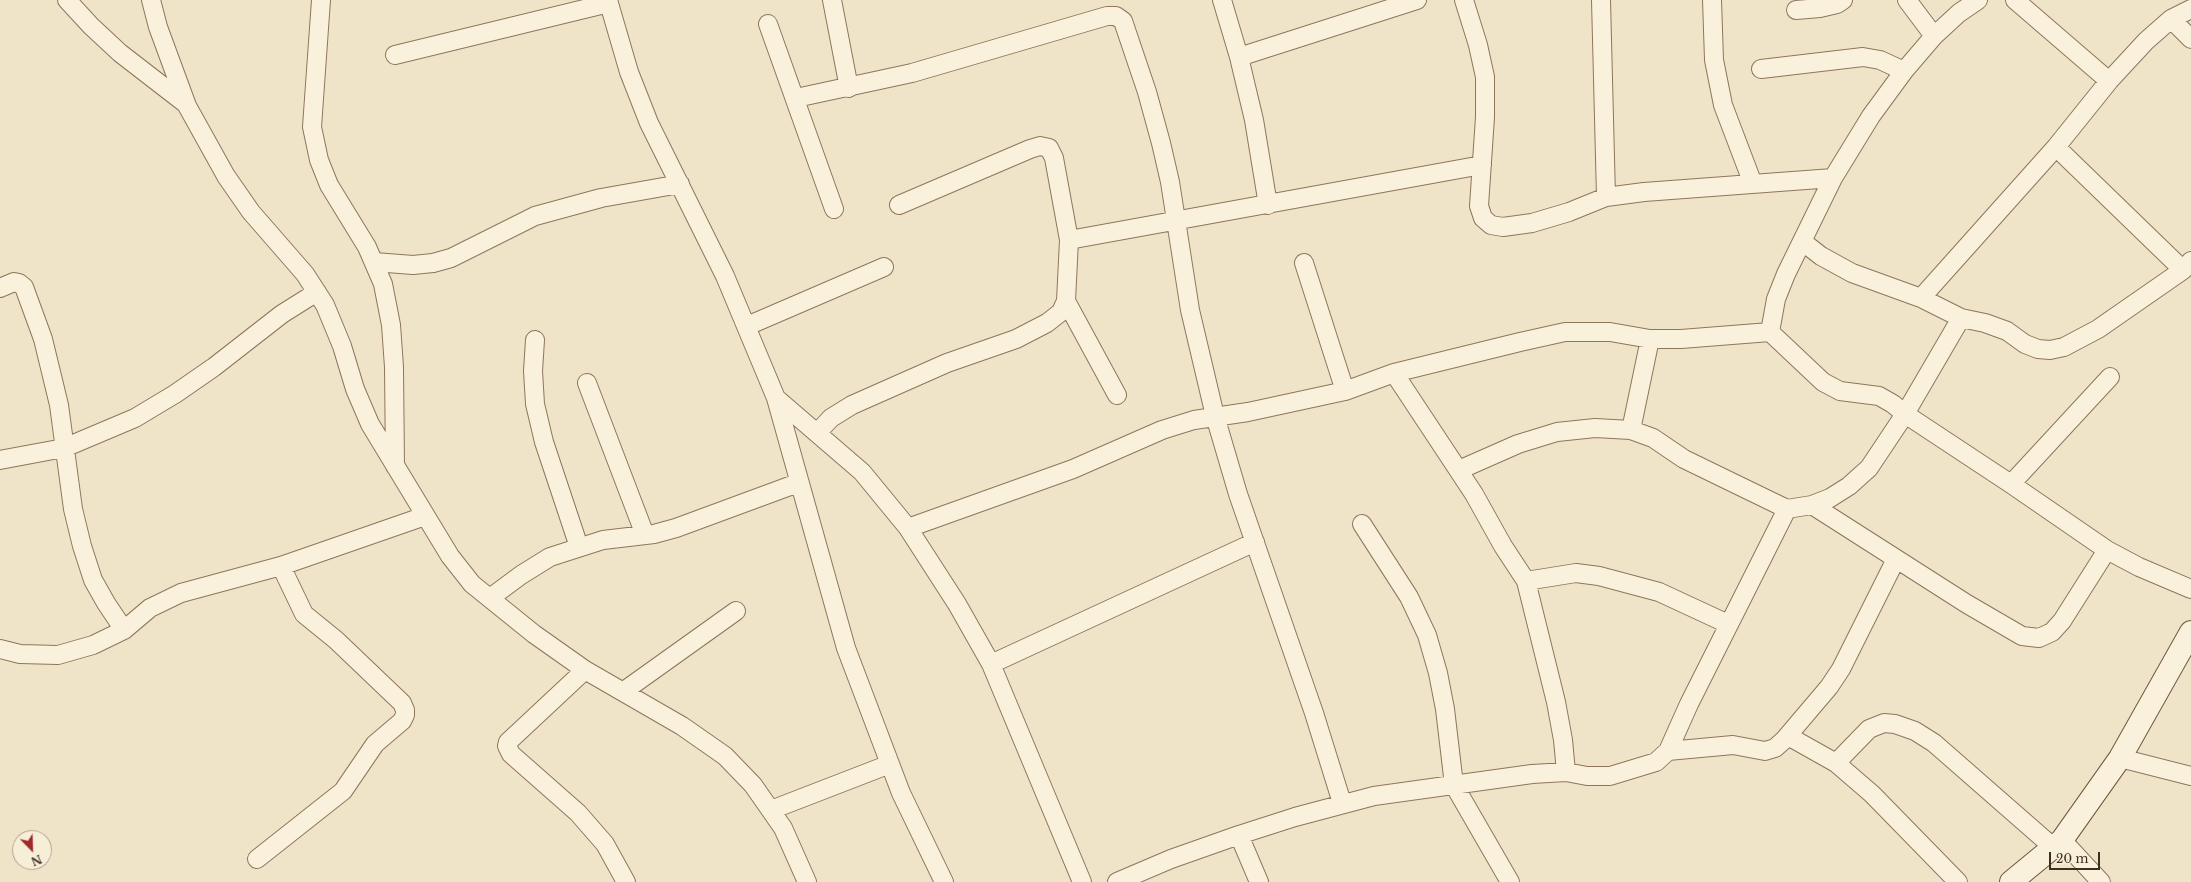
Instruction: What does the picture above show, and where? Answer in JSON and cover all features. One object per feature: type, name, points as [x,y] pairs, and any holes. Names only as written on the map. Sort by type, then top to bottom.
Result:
[{"type":"main road","points":[[2011,882],[2058,844],[2120,758],[2191,632]]},
{"type":"street","points":[[67,0],[90,26],[120,53],[186,104]]},
{"type":"street","points":[[151,0],[158,27],[186,104],[226,176],[251,212],[305,274],[325,305],[342,346],[355,389],[370,424],[454,562],[472,584],[534,634],[585,670],[624,691],[682,726],[725,756],[753,785],[783,828],[806,882]]},
{"type":"street","points":[[321,0],[312,127],[319,160],[329,185],[367,247],[383,284],[391,325],[396,408],[395,466]]},
{"type":"street","points":[[832,0],[849,88]]},
{"type":"street","points":[[1222,0],[1239,57],[1254,120],[1268,205]]},
{"type":"street","points":[[1239,57],[1417,0]]},
{"type":"street","points":[[1464,0],[1478,45],[1485,77],[1485,117],[1479,206],[1483,218],[1491,226],[1503,227],[1532,222],[1569,212],[1606,197],[1644,192],[1833,178]]},
{"type":"street","points":[[1601,0],[1606,197]]},
{"type":"street","points":[[1712,0],[1714,60],[1723,105],[1753,184]]},
{"type":"street","points":[[1796,10],[1820,8],[1837,4],[1843,0]]},
{"type":"street","points":[[1908,0],[1934,36]]},
{"type":"street","points":[[1770,332],[1776,299],[1786,274],[1833,178],[1870,116],[1904,70],[1934,36],[1958,13],[1978,0]]},
{"type":"street","points":[[2015,0],[2109,81]]},
{"type":"street","points":[[395,55],[609,1],[629,72],[649,123],[725,276],[776,398],[798,483],[846,648],[901,793],[944,882]]},
{"type":"street","points":[[1921,298],[2056,147],[2109,81],[2146,41],[2171,19],[2191,9]]},
{"type":"street","points":[[796,98],[912,74],[1107,16],[1116,16],[1123,21],[1127,29],[1147,92],[1170,182],[1190,310],[1215,416],[1255,542],[1342,803]]},
{"type":"street","points":[[2171,19],[2191,39]]},
{"type":"street","points":[[768,24],[796,98],[834,209]]},
{"type":"street","points":[[1761,69],[1863,57],[1880,60],[1904,70]]},
{"type":"street","points":[[817,433],[831,418],[852,404],[947,363],[1016,339],[1047,323],[1061,312],[1066,301],[1069,240],[1054,158],[1049,148],[1040,146],[1030,149],[899,205]]},
{"type":"street","points":[[1803,242],[1821,256],[1852,273],[1921,298],[1960,318],[1984,323],[2007,331],[2025,344],[2038,349],[2057,349],[2076,342],[2187,266],[2056,147]]},
{"type":"street","points":[[1069,240],[1482,165]]},
{"type":"street","points":[[374,262],[412,265],[433,263],[451,258],[534,216],[601,198],[680,184]]},
{"type":"street","points":[[1304,263],[1345,391]]},
{"type":"street","points":[[747,326],[884,266]]},
{"type":"street","points":[[0,288],[14,282],[19,283],[24,287],[43,339],[59,405],[73,509],[82,546],[93,580],[124,630]]},
{"type":"street","points":[[0,460],[64,448],[135,418],[175,394],[214,367],[282,314],[317,292]]},
{"type":"street","points":[[1066,301],[1117,395]]},
{"type":"street","points":[[1459,470],[1518,444],[1556,432],[1595,428],[1631,430],[1653,438],[1684,459],[1787,509],[1812,505],[1830,498],[1849,486],[1869,468],[1905,414],[1960,318]]},
{"type":"street","points":[[908,528],[1066,472],[1162,430],[1215,416],[1248,412],[1345,391],[1394,374],[1565,332],[1610,332],[1650,339],[1722,337],[1770,332],[1823,382],[1840,391],[1879,396],[1893,404],[1905,414],[2107,550],[2139,567],[2191,589]]},
{"type":"street","points":[[1631,430],[1650,339]]},
{"type":"street","points":[[534,340],[533,371],[535,404],[544,442],[578,547]]},
{"type":"street","points":[[1394,374],[1459,470],[1503,546],[1526,581],[1556,702],[1563,740],[1566,772]]},
{"type":"street","points":[[2011,484],[2110,377]]},
{"type":"street","points":[[587,383],[645,535]]},
{"type":"street","points":[[776,398],[862,472],[908,528],[957,604],[991,664],[1082,882]]},
{"type":"street","points":[[490,598],[521,575],[550,557],[603,540],[645,535],[676,528],[798,483]]},
{"type":"street","points":[[1812,505],[1896,559],[2022,636],[2039,638],[2052,632],[2062,621],[2107,550]]},
{"type":"street","points":[[1117,882],[1171,859],[1239,835],[1342,803],[1374,796],[1532,774],[1566,772],[1587,776],[1610,776],[1656,762],[1668,751],[1728,624],[1787,509]]},
{"type":"street","points":[[0,649],[20,654],[58,655],[93,645],[124,630],[150,608],[181,593],[281,566],[425,516]]},
{"type":"street","points":[[1362,524],[1409,597],[1427,634],[1438,673],[1446,710],[1454,785],[1510,882]]},
{"type":"street","points":[[991,664],[1255,542]]},
{"type":"street","points":[[1668,751],[1733,745],[1765,751],[1775,748],[1788,736],[1829,687],[1841,669],[1849,648],[1896,559]]},
{"type":"street","points":[[257,859],[343,791],[375,744],[402,721],[405,715],[402,703],[336,640],[304,614],[281,566]]},
{"type":"street","points":[[1526,581],[1576,573],[1599,576],[1659,592],[1728,624]]},
{"type":"street","points":[[624,691],[736,611]]},
{"type":"street","points":[[585,670],[508,742],[507,746],[512,754],[578,813],[605,844],[621,880]]},
{"type":"street","points":[[1836,763],[1869,729],[1884,723],[1895,724],[1915,731],[1934,743],[2058,844],[2101,882]]},
{"type":"street","points":[[1788,736],[1836,763],[1872,794],[1958,882]]},
{"type":"street","points":[[2120,758],[2191,776]]},
{"type":"street","points":[[771,810],[890,764]]},
{"type":"street","points":[[1239,835],[1259,882]]}]
